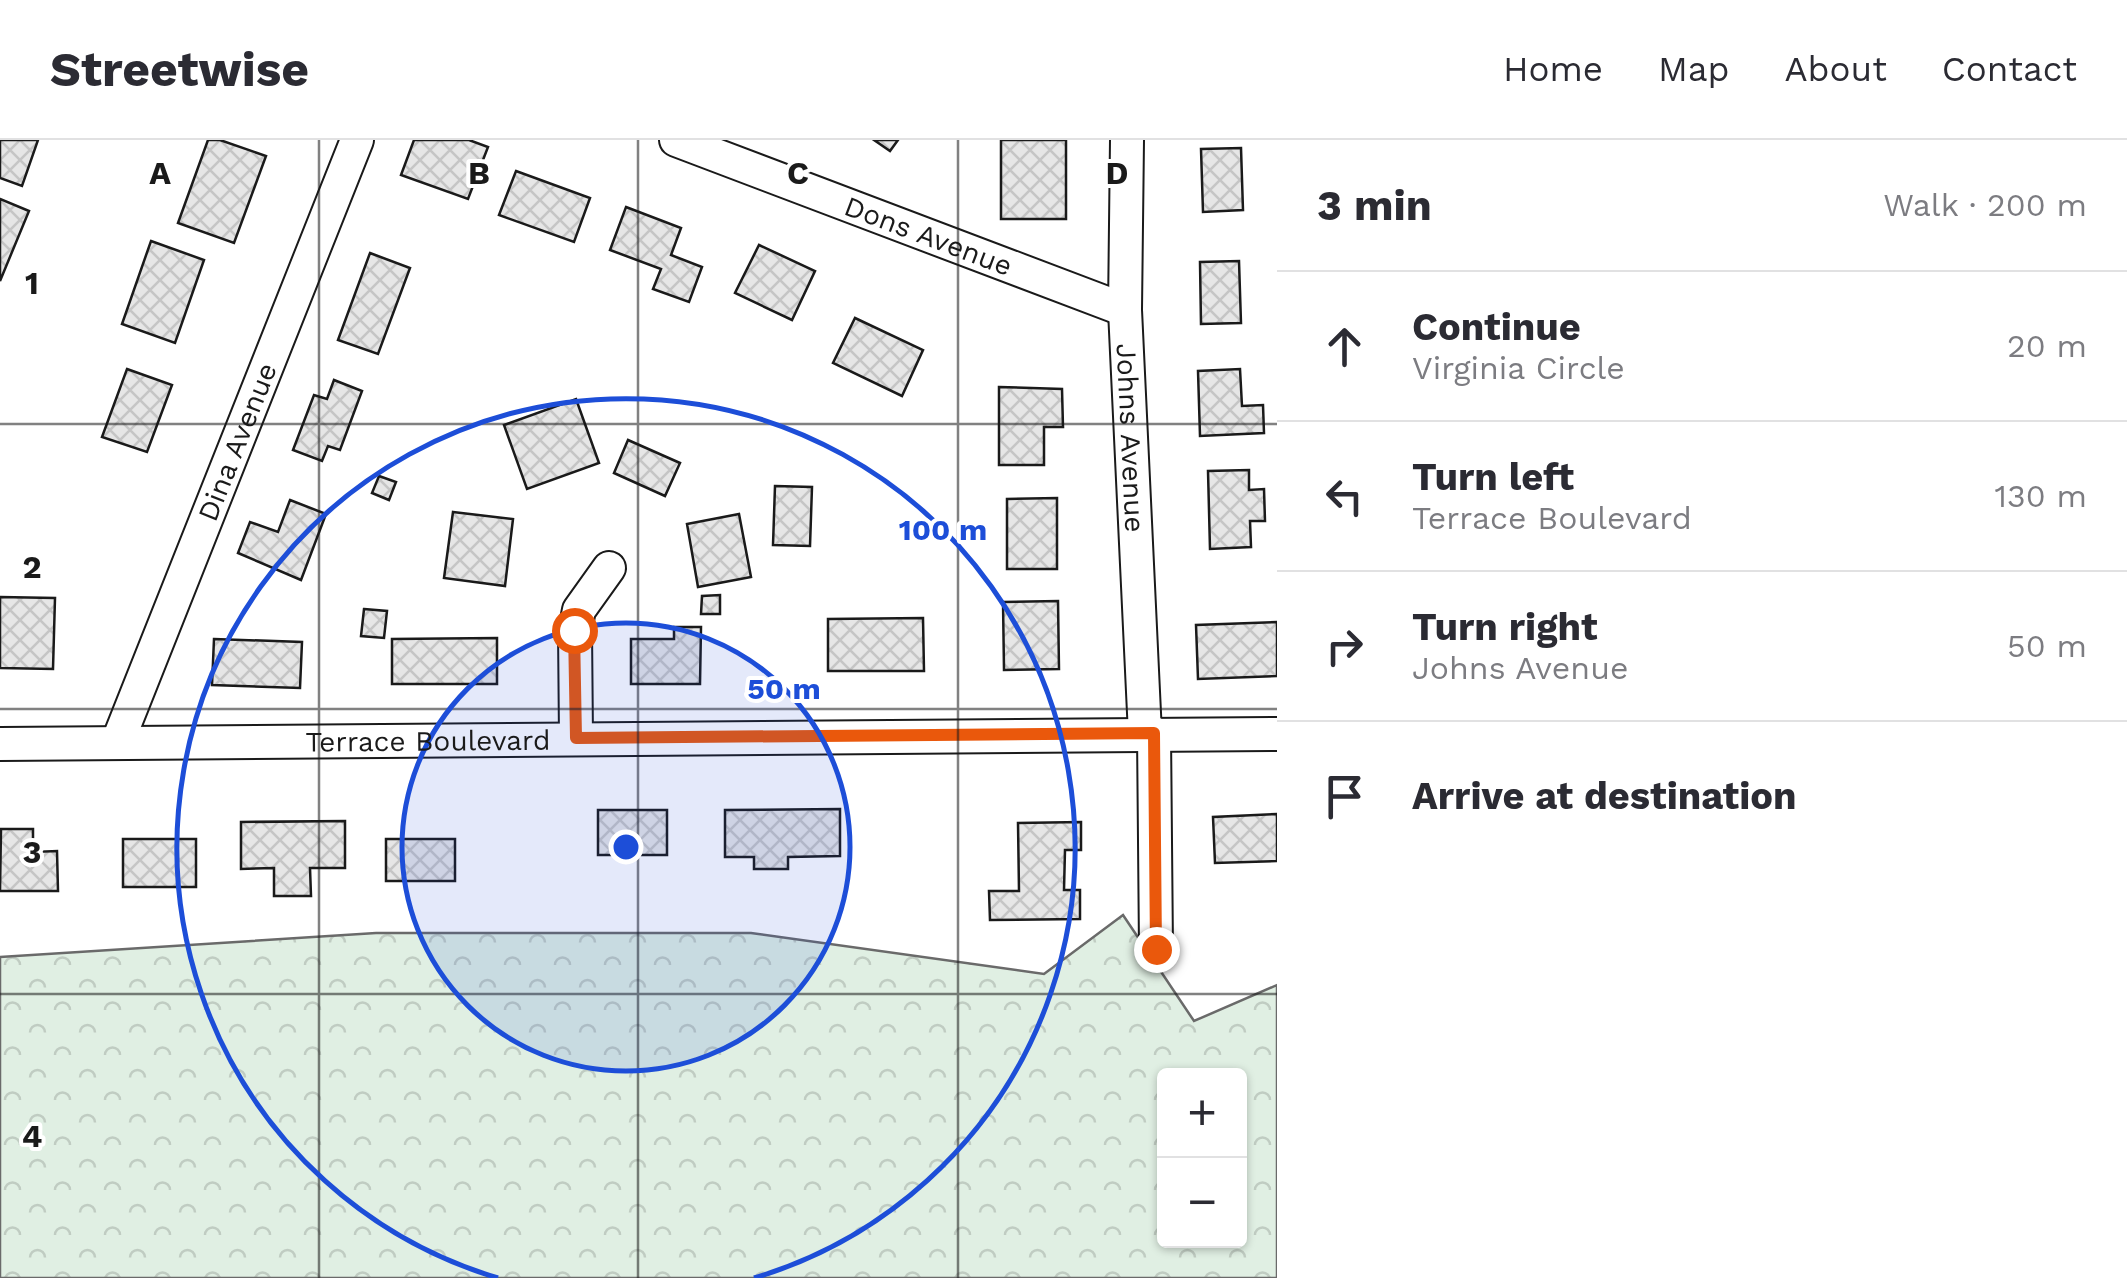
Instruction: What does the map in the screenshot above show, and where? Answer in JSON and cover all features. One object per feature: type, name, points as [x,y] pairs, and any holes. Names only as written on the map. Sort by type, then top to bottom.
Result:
[{"type":"street","name":"Dina Avenue","points":[[118,741],[356,140]]},
{"type":"street","name":"Dons Avenue","points":[[676,140],[1125,310]]},
{"type":"street","name":"Johns Avenue","points":[[1127,140],[1125,310],[1150,734],[1156,949]]},
{"type":"street","points":[[576,738],[574,630],[579,610],[609,568]]},
{"type":"street","name":"Terrace Boulevard","points":[[0,744],[1277,734]]},
{"type":"green space","points":[[1123,915],[1194,1021],[1277,985],[1277,1278],[0,1278],[0,957],[376,933],[751,933],[1044,974]]},
{"type":"building","points":[[0,140],[38,140],[22,186],[0,178]]},
{"type":"building","points":[[208,140],[220,140],[266,156],[234,243],[178,223]]},
{"type":"building","points":[[414,140],[469,140],[488,147],[468,199],[401,175]]},
{"type":"building","points":[[874,140],[898,140],[890,151]]},
{"type":"building","points":[[1001,140],[1066,140],[1066,219],[1001,219]]},
{"type":"building","points":[[1241,148],[1243,210],[1203,212],[1201,149]]},
{"type":"building","points":[[516,171],[590,198],[574,242],[499,215]]},
{"type":"building","points":[[0,199],[29,211],[0,281]]},
{"type":"building","points":[[626,207],[681,228],[671,255],[702,267],[689,302],[653,289],[661,269],[610,250]]},
{"type":"building","points":[[151,241],[204,260],[175,343],[122,324]]},
{"type":"building","points":[[759,245],[815,271],[792,320],[735,293]]},
{"type":"building","points":[[370,253],[410,268],[378,354],[338,340]]},
{"type":"building","points":[[1239,261],[1241,323],[1201,324],[1200,262]]},
{"type":"building","points":[[855,318],[923,350],[902,396],[833,363]]},
{"type":"building","points":[[127,369],[172,385],[147,452],[102,437]]},
{"type":"building","points":[[1240,369],[1242,406],[1263,405],[1264,433],[1200,436],[1198,371]]},
{"type":"building","points":[[334,380],[362,391],[340,450],[328,446],[322,461],[293,450],[314,395],[327,399]]},
{"type":"building","points":[[999,387],[1062,389],[1063,427],[1044,427],[1044,465],[999,465]]},
{"type":"building","points":[[576,399],[599,463],[527,489],[504,425]]},
{"type":"building","points":[[628,440],[680,463],[665,496],[614,473]]},
{"type":"building","points":[[1249,470],[1249,490],[1264,489],[1265,521],[1250,521],[1251,547],[1210,549],[1208,471]]},
{"type":"building","points":[[379,476],[396,482],[389,500],[372,493]]},
{"type":"building","points":[[775,486],[812,487],[810,546],[773,545]]},
{"type":"building","points":[[1057,498],[1057,569],[1007,569],[1007,499]]},
{"type":"building","points":[[290,500],[326,514],[301,580],[238,553],[250,522],[278,532]]},
{"type":"building","points":[[453,512],[513,519],[505,586],[444,578]]},
{"type":"building","points":[[739,514],[751,577],[698,587],[687,524]]},
{"type":"building","points":[[720,595],[720,614],[701,614],[702,596]]},
{"type":"building","points":[[0,597],[55,598],[53,669],[0,668]]},
{"type":"building","points":[[1058,601],[1059,669],[1004,670],[1003,602]]},
{"type":"building","points":[[364,609],[387,611],[384,638],[361,636]]},
{"type":"building","points":[[923,618],[924,671],[828,671],[828,619]]},
{"type":"building","points":[[1277,622],[1277,676],[1198,679],[1196,625]]},
{"type":"building","points":[[674,627],[701,627],[700,684],[631,684],[631,639],[674,639]]},
{"type":"building","points":[[497,638],[497,684],[392,684],[392,639]]},
{"type":"building","points":[[214,639],[302,642],[300,688],[212,685]]},
{"type":"building","points":[[840,809],[840,856],[788,857],[788,869],[754,869],[754,857],[725,857],[725,810]]},
{"type":"building","points":[[598,810],[667,810],[667,855],[598,855]]},
{"type":"building","points":[[1277,814],[1277,861],[1215,863],[1213,817]]},
{"type":"building","points":[[345,821],[345,868],[310,868],[311,896],[274,896],[274,868],[241,869],[241,822]]},
{"type":"building","points":[[1081,822],[1081,850],[1065,850],[1064,890],[1080,890],[1080,919],[990,920],[989,891],[1019,891],[1018,823]]},
{"type":"building","points":[[1,829],[33,829],[33,852],[57,851],[58,891],[0,891]]},
{"type":"building","points":[[123,839],[196,839],[196,887],[123,887]]},
{"type":"building","points":[[386,839],[455,839],[455,881],[386,881]]},
{"type":"route","points":[[574,630],[576,738],[1154,733],[1156,949]]}]
